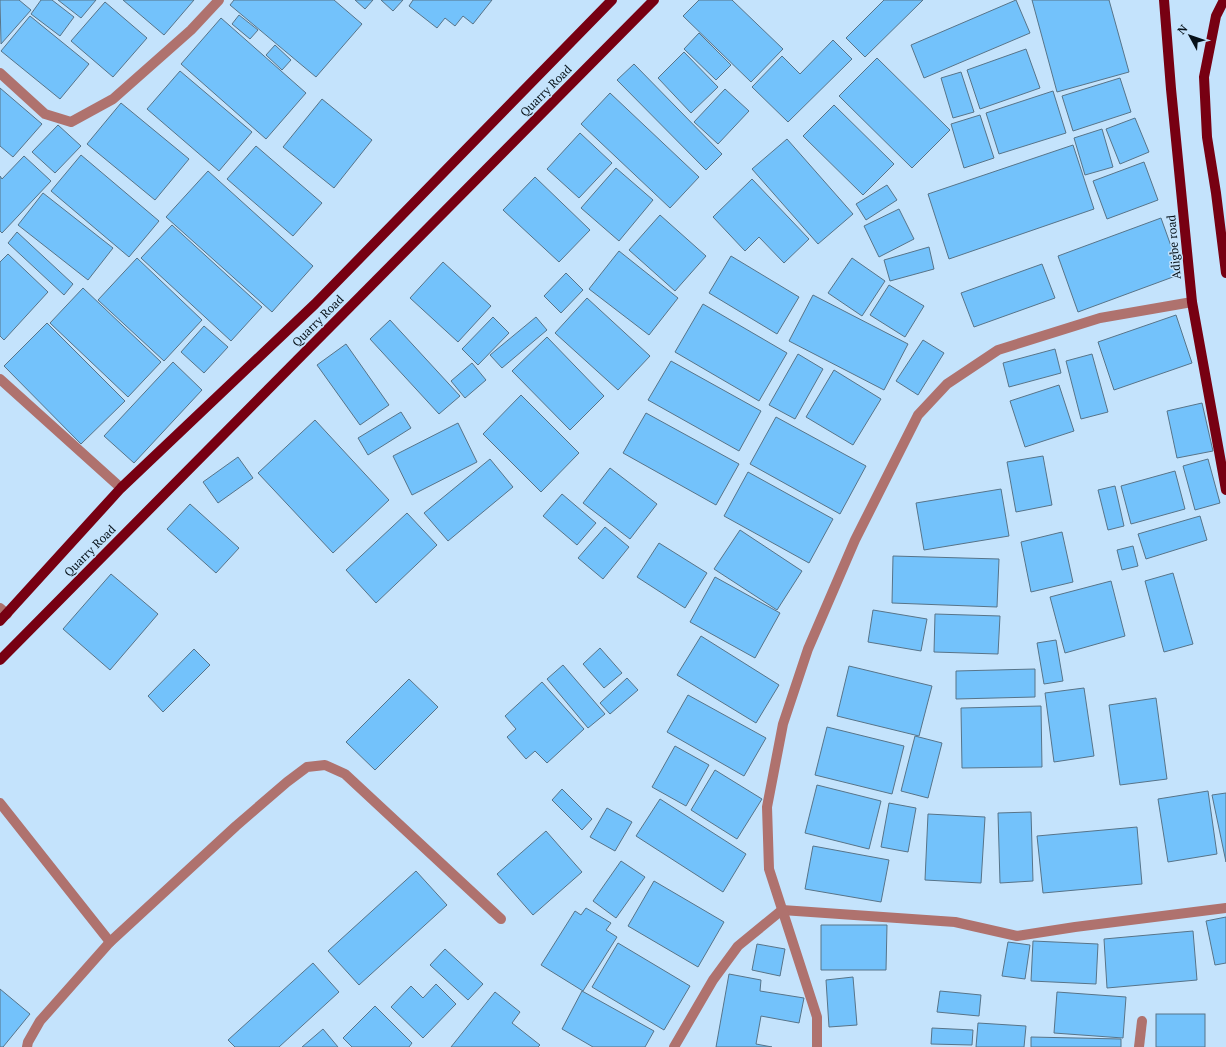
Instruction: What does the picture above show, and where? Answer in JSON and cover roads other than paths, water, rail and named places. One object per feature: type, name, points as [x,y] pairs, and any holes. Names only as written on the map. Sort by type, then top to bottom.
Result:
[{"type":"main road","name":"Quarry Road","points":[[2,614],[121,488],[315,304],[612,0]]},
{"type":"main road","name":"Quarry Road","points":[[0,660],[654,0]]},
{"type":"main road","name":"Adigbe road","points":[[1164,0],[1171,89],[1192,302],[1226,490]]},
{"type":"main road","points":[[1224,0],[1216,16],[1204,77],[1207,137],[1216,193],[1226,274]]},
{"type":"street","points":[[0,73],[45,114],[71,122],[113,99],[191,30],[219,0]]},
{"type":"street","points":[[817,1047],[817,1017],[769,869],[767,807],[783,724],[808,649],[849,554],[918,415],[946,384],[998,350],[1100,318],[1192,302]]},
{"type":"street","points":[[0,379],[121,488]]},
{"type":"street","points":[[28,1047],[28,1042],[40,1021],[110,942],[230,831],[287,782],[307,767],[325,765],[345,774],[501,919]]},
{"type":"street","points":[[0,803],[110,942]]},
{"type":"street","points":[[674,1047],[713,980],[738,946],[782,910],[956,922],[1017,936],[1075,927],[1226,908]]},
{"type":"street","points":[[1139,1047],[1142,1021]]}]
